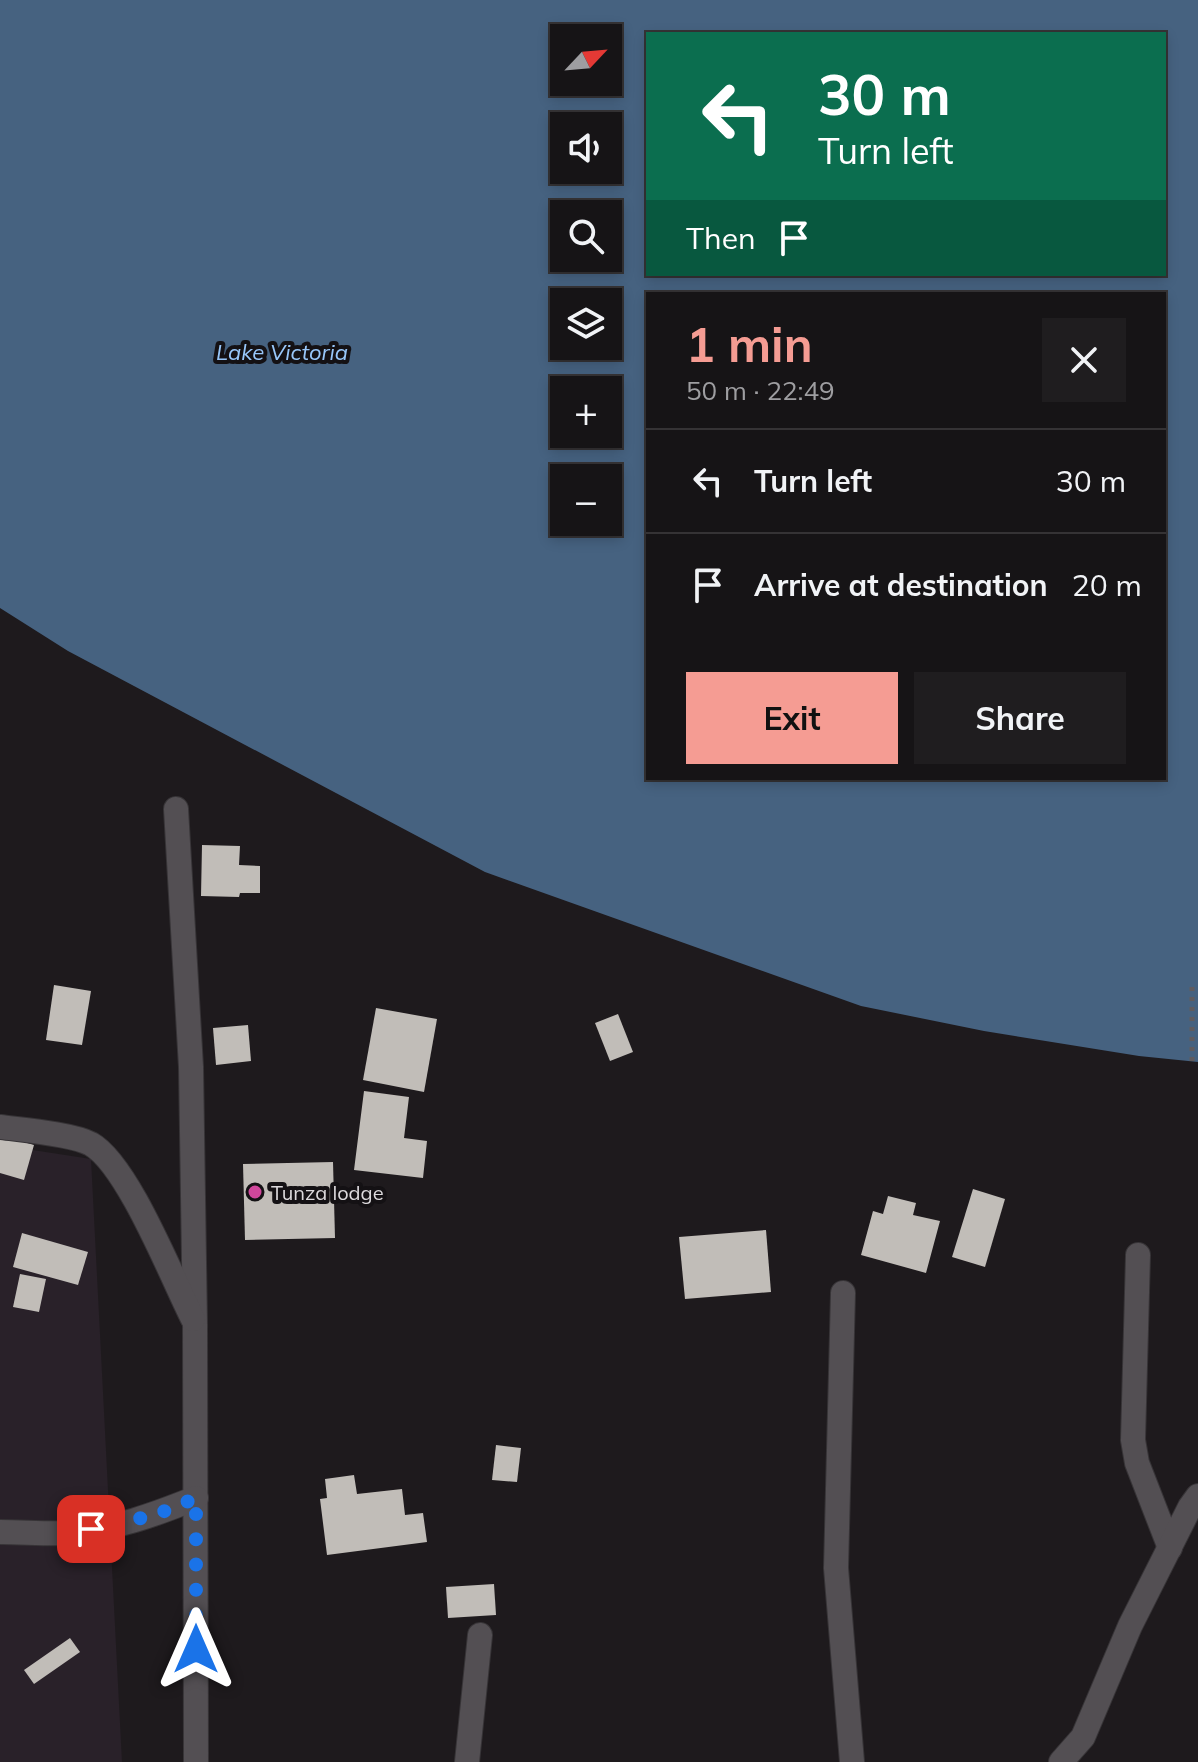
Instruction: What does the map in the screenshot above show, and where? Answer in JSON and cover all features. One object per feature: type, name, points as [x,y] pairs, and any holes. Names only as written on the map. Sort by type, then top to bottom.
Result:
[{"type":"street","points":[[176,809],[191,1067],[196,1762]]},
{"type":"street","points":[[0,1127],[83,1141],[111,1160],[131,1191],[195,1325]]},
{"type":"street","points":[[1138,1255],[1133,1440],[1137,1463],[1170,1548]]},
{"type":"street","points":[[843,1293],[836,1568],[852,1762]]},
{"type":"street","points":[[1061,1762],[1083,1737],[1130,1626],[1198,1496]]},
{"type":"street","points":[[0,1532],[70,1533],[112,1526],[155,1515],[196,1498]]},
{"type":"street","points":[[467,1762],[480,1635]]},
{"type":"path","points":[[1192,987],[1192,1061]]},
{"type":"shaded area","points":[[0,1145],[91,1159],[122,1762],[0,1762]]},
{"type":"water","name":"Lake Victoria","points":[[0,0],[1198,0],[1198,1062],[1139,1056],[984,1031],[861,1006],[485,872],[68,651],[0,608]]},
{"type":"building","points":[[202,845],[240,846],[239,865],[260,866],[260,893],[240,893],[239,897],[201,896]]},
{"type":"building","points":[[54,985],[91,991],[82,1045],[46,1040]]},
{"type":"building","points":[[376,1008],[437,1019],[424,1092],[363,1080]]},
{"type":"building","points":[[618,1014],[633,1052],[610,1061],[595,1023]]},
{"type":"building","points":[[248,1025],[251,1061],[216,1065],[213,1028]]},
{"type":"building","points":[[364,1091],[409,1097],[404,1138],[427,1141],[423,1178],[354,1170]]},
{"type":"building","points":[[0,1135],[34,1145],[24,1180],[0,1173]]},
{"type":"building","points":[[333,1162],[335,1238],[245,1240],[243,1164]]},
{"type":"building","points":[[973,1189],[1005,1199],[985,1267],[952,1257]]},
{"type":"building","points":[[888,1196],[916,1203],[913,1215],[940,1221],[926,1273],[861,1255],[873,1211],[883,1214]]},
{"type":"building","points":[[766,1230],[771,1292],[685,1299],[679,1237]]},
{"type":"building","points":[[22,1233],[88,1252],[78,1285],[13,1267]]},
{"type":"building","points":[[20,1274],[46,1279],[39,1312],[13,1307]]},
{"type":"building","points":[[496,1445],[521,1448],[517,1482],[492,1480]]},
{"type":"building","points":[[354,1475],[357,1494],[402,1489],[405,1515],[423,1513],[427,1542],[327,1555],[320,1499],[327,1498],[325,1479]]},
{"type":"building","points":[[494,1584],[496,1615],[448,1618],[446,1587]]},
{"type":"building","points":[[70,1638],[80,1652],[34,1684],[24,1670]]},
{"type":"place","name":"Tunza lodge","points":[[255,1192]]},
{"type":"route","points":[[91,1529],[155,1515],[196,1498],[196,1649]]}]
